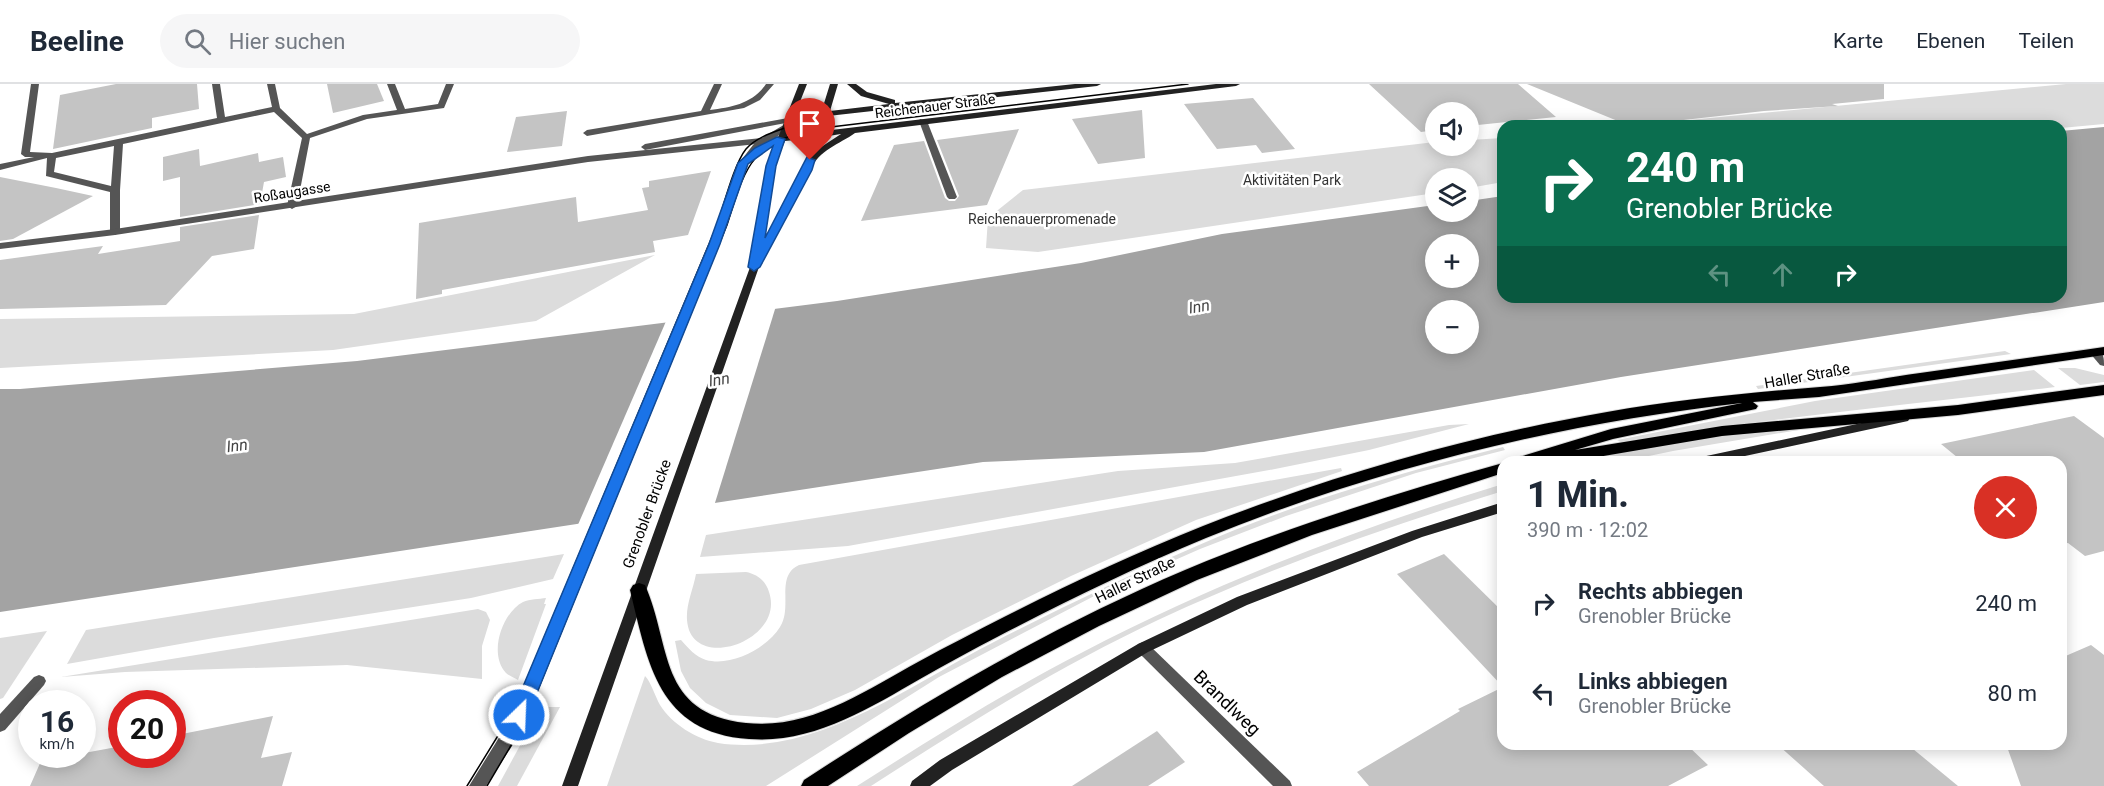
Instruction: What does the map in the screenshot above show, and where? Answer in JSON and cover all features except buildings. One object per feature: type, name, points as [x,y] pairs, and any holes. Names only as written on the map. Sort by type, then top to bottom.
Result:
[{"type":"main road","name":"Grenobler Brücke","points":[[754,267],[771,166],[803,84]]},
{"type":"main road","name":"Grenobler Brücke","points":[[569,782],[754,267],[807,170],[834,84]]},
{"type":"main road","points":[[850,84],[864,94],[908,104]]},
{"type":"main road","name":"Reichenauer Straße","points":[[826,113],[1097,84]]},
{"type":"main road","name":"Reichenauer Straße","points":[[781,139],[1236,84]]},
{"type":"main road","points":[[810,160],[827,146],[859,129]]},
{"type":"main road","name":"Haller Straße","points":[[1540,456],[1611,434],[1827,390],[2102,356]]},
{"type":"main road","points":[[639,590],[665,681],[684,708],[697,718],[731,729],[764,732],[785,729],[839,713],[1024,615],[1157,552],[1260,511],[1359,478],[1422,458],[1606,417],[1735,398],[1827,390]]},
{"type":"main road","points":[[1573,456],[1734,429],[1919,414],[2104,390]]},
{"type":"main road","points":[[1725,456],[1919,414]]},
{"type":"main road","name":"Haller Straße","points":[[811,786],[896,732],[1000,671],[1190,575],[1342,517],[1497,469]]},
{"type":"main road","points":[[918,786],[946,765],[1143,648],[1242,601],[1285,584],[1417,534],[1497,509]]},
{"type":"street","points":[[35,84],[25,154],[52,156]]},
{"type":"street","points":[[216,84],[221,120]]},
{"type":"street","points":[[272,84],[276,109],[290,119],[297,130],[306,136]]},
{"type":"street","points":[[392,84],[402,112]]},
{"type":"street","points":[[306,136],[366,117],[441,106],[450,84]]},
{"type":"street","points":[[704,113],[718,84]]},
{"type":"street","points":[[587,133],[745,107],[764,95],[770,84]]},
{"type":"street","points":[[0,167],[276,109]]},
{"type":"street","points":[[477,786],[506,741],[524,705],[704,268],[743,163],[763,141],[786,124],[826,113]]},
{"type":"street","points":[[923,121],[952,197]]},
{"type":"street","name":"Roßaugasse","points":[[0,246],[292,206],[588,159],[786,124]]},
{"type":"street","points":[[292,206],[306,136]]},
{"type":"street","points":[[743,163],[758,150],[781,139]]},
{"type":"street","name":"Roßaugasse","points":[[588,159],[781,139]]},
{"type":"street","points":[[115,232],[115,190],[119,142]]},
{"type":"street","points":[[52,156],[49,174],[115,190]]},
{"type":"street","name":"Brandlweg","points":[[1143,648],[1284,786]]},
{"type":"street","points":[[0,725],[39,681]]},
{"type":"green space","points":[[2066,84],[2104,84],[2104,124],[2067,127],[2067,120],[1690,120]]},
{"type":"green space","name":"Reichenauerpromenade","points":[[1497,138],[1497,183],[1479,186],[1479,168],[1425,168],[1425,194],[1038,252],[986,248],[988,218],[1023,190],[1425,143],[1425,156],[1479,156],[1479,139]]},
{"type":"green space","points":[[655,255],[536,321],[333,350],[0,368],[0,319],[354,314]]},
{"type":"green space","points":[[2005,351],[2011,354],[1758,389],[1756,386]]},
{"type":"green space","points":[[2058,368],[2075,368],[2104,375],[2104,382],[2080,385]]},
{"type":"green space","points":[[2034,370],[2055,387],[1783,419],[1621,442],[1617,440],[1815,401]]},
{"type":"green space","points":[[1469,424],[1369,450],[1275,469],[848,546],[700,557],[706,535],[1118,471],[1235,463],[1449,425]]},
{"type":"green space","points":[[1816,427],[1649,456],[1611,456],[1700,439],[1758,431]]},
{"type":"green space","points":[[1503,447],[1505,450],[1416,473],[1286,516],[1200,549],[1098,594],[939,677],[766,786],[607,786],[645,676],[665,712],[685,730],[701,738],[718,743],[754,745],[790,739],[826,729],[861,714],[1043,617],[1147,568],[1236,530],[1349,490]]},
{"type":"green space","points":[[1341,468],[1342,471],[1196,520],[1071,576],[952,635],[855,690],[811,709],[777,718],[730,715],[706,703],[690,688],[681,671],[675,641],[681,640],[702,659],[716,661],[727,661],[748,654],[767,642],[784,619],[786,584],[792,570],[799,565]]},
{"type":"green space","points":[[1497,486],[1497,493],[1328,550],[1243,583],[1158,620],[1048,677],[871,786],[857,786],[940,733],[1025,683],[1134,626],[1289,558]]},
{"type":"green space","points":[[564,554],[553,579],[471,598],[214,638],[67,664],[86,630]]},
{"type":"green space","points":[[746,572],[760,579],[769,592],[771,609],[764,625],[752,637],[736,645],[719,648],[704,645],[692,636],[687,620],[696,574]]},
{"type":"green space","points":[[546,598],[544,604],[546,604],[518,680],[506,673],[501,665],[498,655],[500,635],[509,615],[516,607],[526,601]]},
{"type":"green space","points":[[478,609],[486,612],[490,620],[482,646],[482,679],[347,665],[125,672],[61,677]]},
{"type":"green space","points":[[47,631],[3,698],[0,699],[0,638]]},
{"type":"green space","points":[[541,707],[560,707],[517,786],[498,786]]},
{"type":"water","name":"Inn","points":[[2104,127],[2104,302],[1621,377],[1204,452],[983,462],[0,612],[0,389],[357,361],[837,301],[1081,263],[1222,234],[1425,206],[1425,222],[1479,222],[1479,200],[1497,197],[1497,303],[2067,303],[2067,130]]},
{"type":"pier","points":[[776,306],[714,506],[577,527],[667,319]]},
{"type":"tram line","points":[[487,786],[516,737],[536,694],[727,225],[739,187],[753,161],[776,142],[814,129],[1188,84]]},
{"type":"tram line","points":[[467,786],[507,721],[521,693],[717,225],[733,174],[751,144],[768,134],[793,125]]},
{"type":"route","points":[[519,715],[723,223],[743,163],[769,143],[781,139],[771,166],[754,267],[807,170],[810,160]]},
{"type":"park label","name":"Aktivitäten Park","points":[[1292,180]]}]
